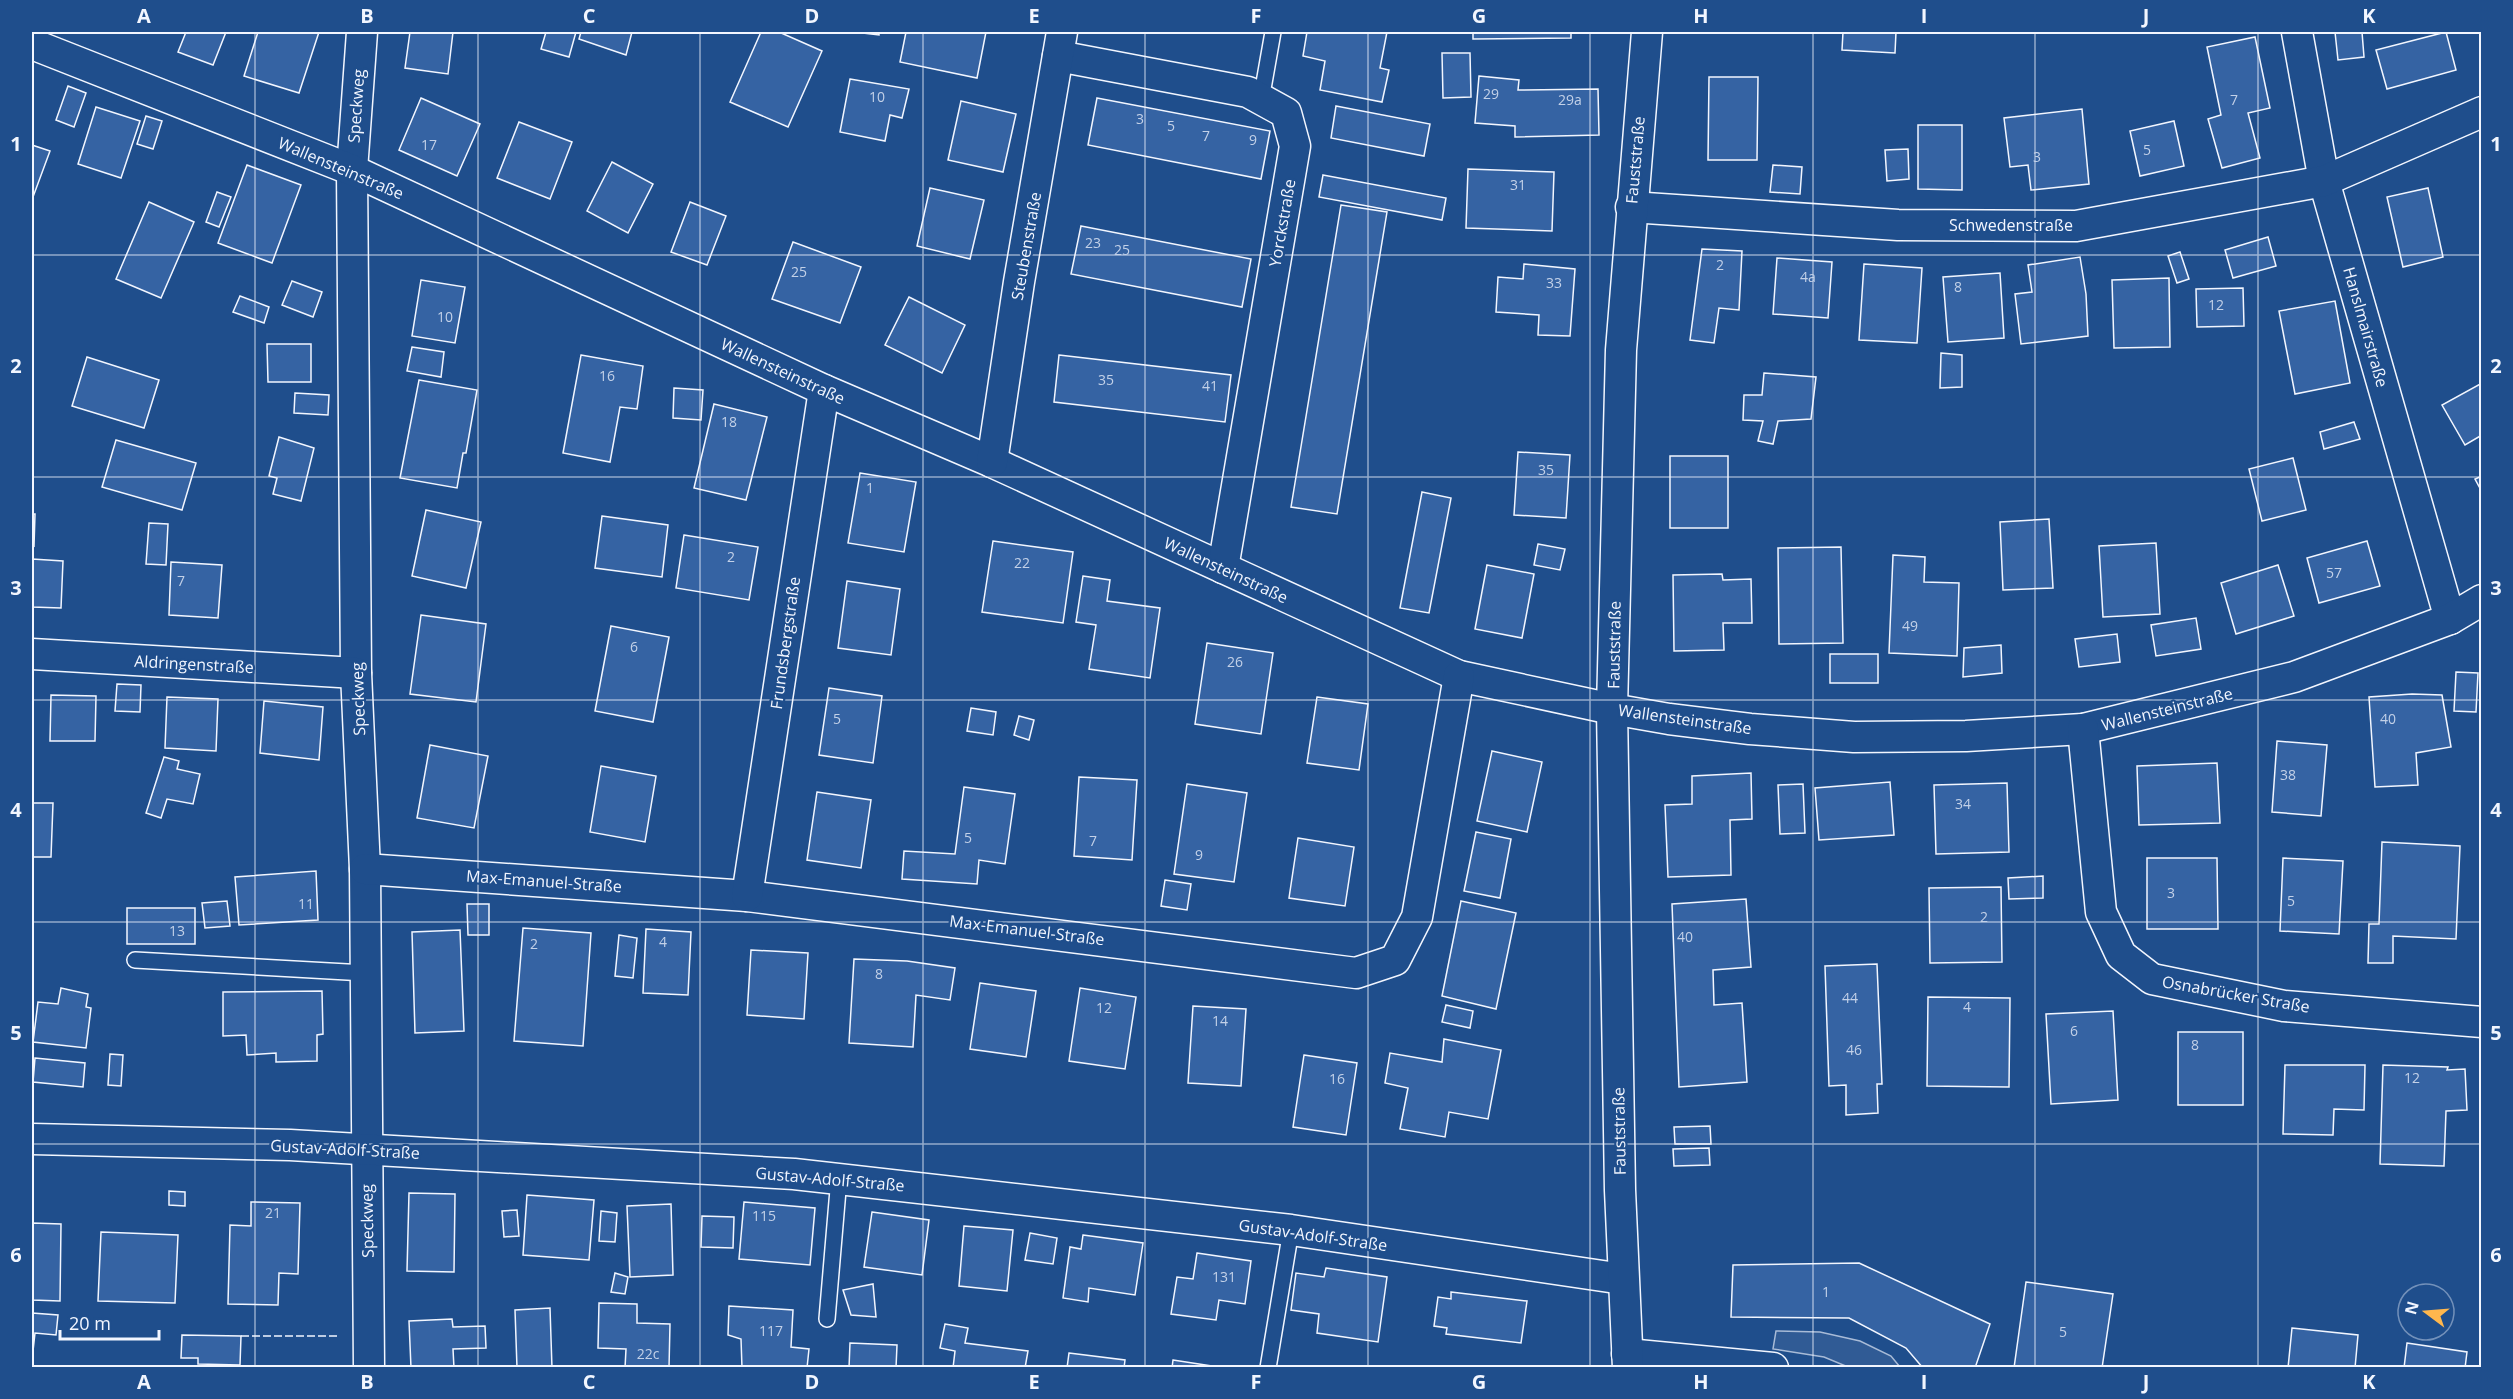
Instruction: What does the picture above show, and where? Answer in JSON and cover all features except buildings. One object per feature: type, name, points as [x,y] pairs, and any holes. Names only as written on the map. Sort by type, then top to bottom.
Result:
[{"type":"street","name":"Speckweg","points":[[362,32],[352,170],[356,673],[365,868],[369,1368]]},
{"type":"street","name":"Fauststraße","points":[[1628,1361],[1620,1190],[1612,709],[1621,350],[1647,32]]},
{"type":"street","name":"Hanslmairstraße","points":[[2298,32],[2324,181],[2450,619]]},
{"type":"street","name":"Wallensteinstraße","points":[[32,44],[352,170],[824,390],[992,462],[1459,676],[1612,709],[1750,729],[1854,737],[1966,736],[2083,729],[2294,677],[2450,619],[2481,600]]},
{"type":"street","name":"Yorckstraße","points":[[1060,44],[1248,92],[1286,113],[1295,146],[1222,568]]},
{"type":"street","name":"Steubenstraße","points":[[992,462],[1019,282],[1060,44]]},
{"type":"street","name":"Schwedenstraße","points":[[1631,207],[1898,225],[2076,226],[2324,181],[2481,112]]},
{"type":"street","name":"Frundsbergstraße","points":[[747,896],[824,390]]},
{"type":"street","name":"Aldringenstraße","points":[[32,654],[356,673]]},
{"type":"street","name":"Max-Emanuel-Straße","points":[[365,868],[747,896],[1356,973],[1395,960],[1417,917],[1459,676]]},
{"type":"street","name":"Osnabrücker Straße","points":[[2083,729],[2101,912],[2121,955],[2152,979],[2284,1006],[2481,1022]]},
{"type":"street","name":"Gustav-Adolf-Straße","points":[[32,1139],[290,1145],[839,1178],[1291,1230],[1623,1279]]},
{"type":"street","points":[[1628,1361],[1773,1368]]},
{"type":"lane","points":[[1261,99],[1273,32]]},
{"type":"lane","points":[[135,960],[365,973]]},
{"type":"lane","points":[[827,1319],[839,1178]]},
{"type":"lane","points":[[1268,1368],[1291,1230]]},
{"type":"shaded area","points":[[1776,1331],[1820,1332],[1860,1341],[1891,1356],[1900,1367],[1848,1367],[1824,1357],[1773,1349]]},
{"type":"fence","points":[[241,1336],[339,1336]]}]
